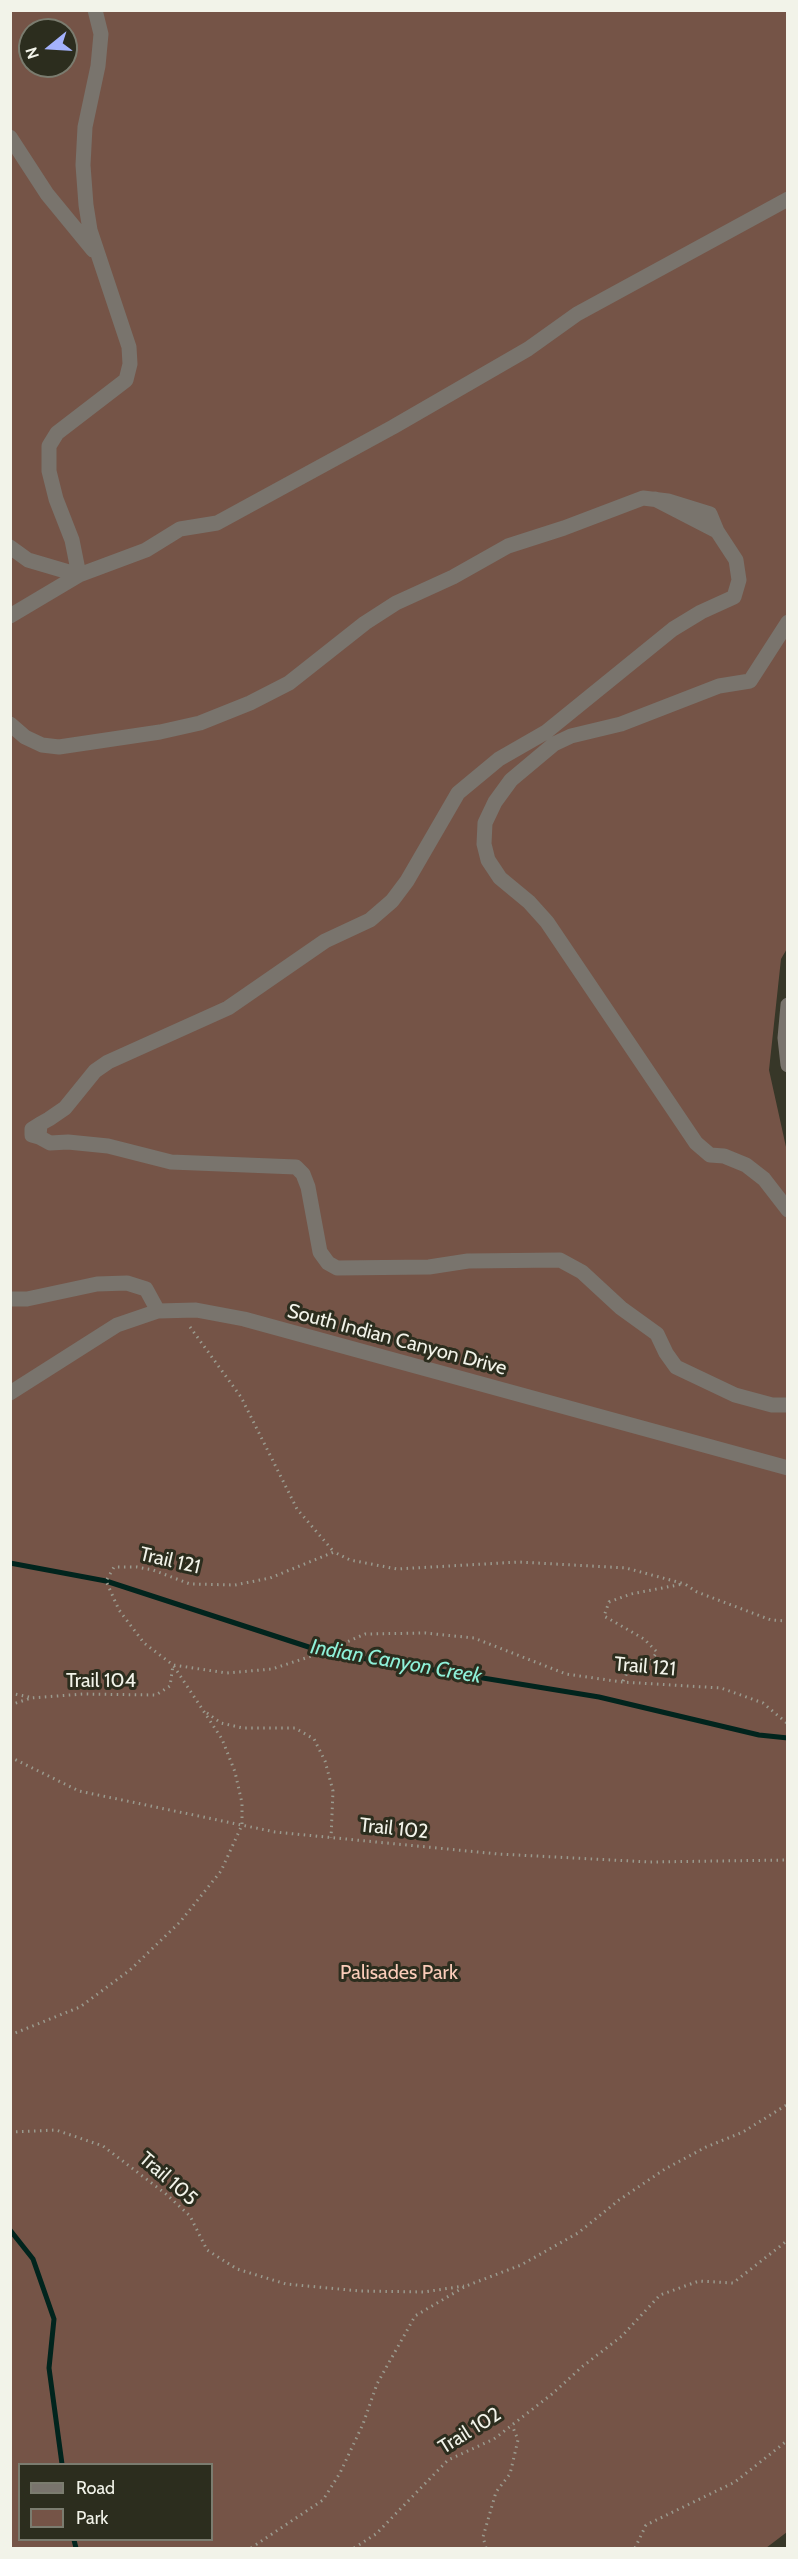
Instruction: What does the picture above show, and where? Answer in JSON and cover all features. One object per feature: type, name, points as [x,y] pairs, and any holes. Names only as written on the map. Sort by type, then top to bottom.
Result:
[{"type":"street","points":[[79,575],[72,540],[56,499],[49,471],[49,446],[57,433],[126,380],[130,364],[129,347],[98,256],[86,205],[83,165],[85,127],[98,66],[101,34],[96,10]]},
{"type":"street","points":[[10,137],[47,194],[98,256]]},
{"type":"street","points":[[10,616],[79,575],[146,550],[180,529],[217,523],[519,355],[577,314],[788,200]]},
{"type":"street","points":[[10,724],[25,736],[42,745],[59,747],[160,732],[200,723],[249,703],[289,683],[365,623],[396,603],[453,577],[507,546],[564,528],[643,498],[711,514],[717,531],[735,560],[739,580],[734,597],[701,612],[673,629],[546,732],[499,759],[458,793],[407,881],[392,901],[370,920],[325,941],[228,1008],[108,1062],[95,1071],[65,1108],[39,1130],[50,1143],[68,1142],[108,1146],[171,1162],[296,1167],[303,1173],[308,1187],[320,1252],[328,1263],[337,1268],[429,1267],[468,1261],[504,1260],[560,1260],[566,1262],[582,1272],[621,1308],[657,1334],[676,1367],[735,1395],[772,1405],[788,1405]]},
{"type":"street","points":[[10,547],[28,560],[79,575]]},
{"type":"street","points":[[788,622],[750,681],[719,686],[621,724],[571,736],[554,744],[511,780],[495,802],[485,823],[484,844],[488,860],[500,878],[529,902],[547,922],[696,1143],[710,1155],[724,1156],[746,1165],[764,1179],[788,1210]]},
{"type":"street","points":[[788,1005],[785,1038],[788,1065]]},
{"type":"street","points":[[10,1299],[27,1299],[97,1284],[127,1283],[146,1289],[158,1311]]},
{"type":"street","name":"South Indian Canyon Drive","points":[[10,1393],[117,1325],[158,1311],[196,1310],[244,1319],[788,1468]]},
{"type":"path","points":[[178,1309],[205,1350],[241,1397],[297,1509],[334,1552],[351,1560],[397,1569],[519,1562],[626,1568],[685,1584],[697,1592],[771,1620],[788,1621]]},
{"type":"path","name":"Trail 121","points":[[334,1552],[270,1578],[235,1585],[190,1584],[153,1570],[114,1567],[105,1581],[119,1610],[144,1643],[173,1665],[227,1674],[272,1669],[324,1652],[365,1634],[425,1633],[474,1638],[566,1674],[622,1682],[721,1688],[763,1703],[788,1724]]},
{"type":"path","points":[[622,1682],[627,1673],[650,1662],[657,1652],[644,1639],[604,1616],[609,1602],[631,1594],[685,1584]]},
{"type":"path","points":[[10,2035],[80,2007],[130,1970],[180,1922],[221,1870],[242,1825],[242,1803],[235,1772],[222,1739],[173,1665]]},
{"type":"path","name":"Trail 104","points":[[10,1705],[32,1698],[83,1694],[156,1695],[170,1686],[173,1665]]},
{"type":"path","points":[[10,1693],[32,1698]]},
{"type":"path","points":[[206,1712],[220,1723],[243,1728],[295,1728],[314,1739],[325,1761],[333,1791],[331,1838]]},
{"type":"path","name":"Trail 102","points":[[10,1757],[78,1791],[275,1832],[498,1854],[626,1861],[788,1860]]},
{"type":"path","points":[[251,2548],[323,2500],[340,2473],[363,2424],[378,2384],[415,2316],[466,2286],[521,2265],[578,2233],[619,2200],[665,2169],[706,2147],[743,2132],[788,2104]]},
{"type":"path","name":"Trail 105","points":[[10,2132],[56,2130],[103,2146],[166,2194],[190,2216],[207,2250],[237,2269],[286,2284],[360,2291],[424,2292],[466,2286]]},
{"type":"path","name":"Trail 102","points":[[354,2548],[376,2534],[448,2460],[494,2439],[552,2394],[622,2336],[660,2295],[699,2281],[733,2283],[788,2240]]},
{"type":"path","points":[[486,2548],[483,2537],[496,2492],[510,2474],[518,2440],[512,2424]]},
{"type":"path","points":[[635,2548],[646,2525],[735,2482],[788,2440]]},
{"type":"green space","name":"Palisades Park","points":[[11,11],[787,11],[788,947],[781,959],[769,1070],[788,1156],[787,2532],[766,2548],[11,2548]]},
{"type":"waterway","name":"Indian Canyon Creek","points":[[10,1563],[106,1581],[324,1652],[599,1697],[759,1735],[788,1738]]},
{"type":"waterway","points":[[10,2230],[33,2259],[54,2319],[49,2368],[62,2463]]},
{"type":"waterway","points":[[74,2541],[76,2548]]}]
